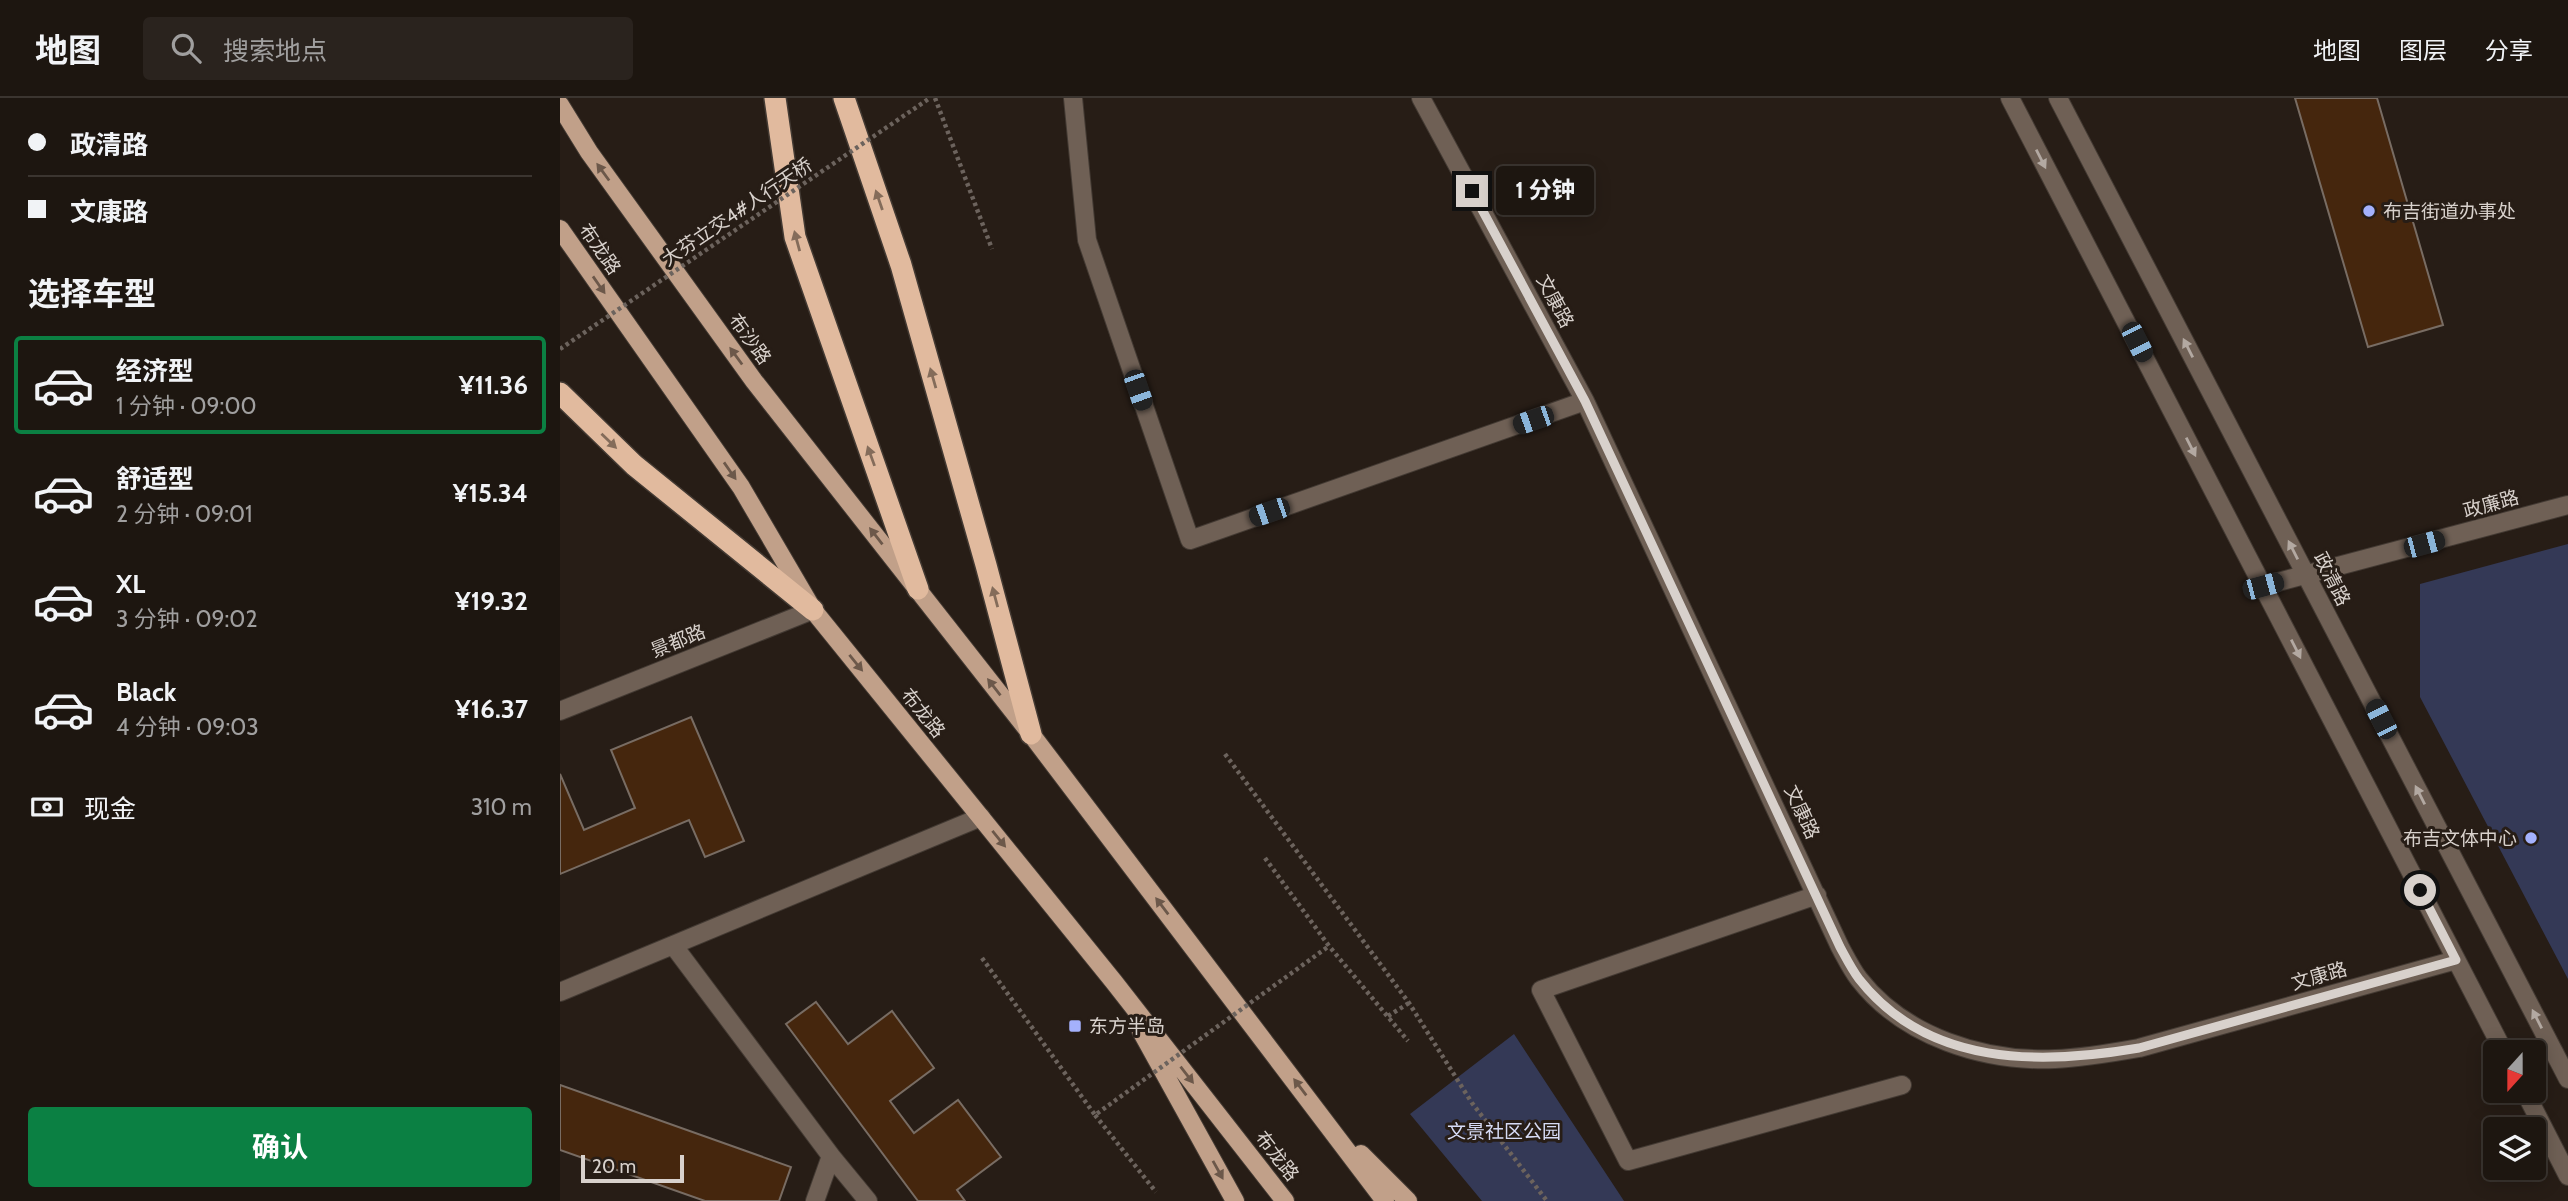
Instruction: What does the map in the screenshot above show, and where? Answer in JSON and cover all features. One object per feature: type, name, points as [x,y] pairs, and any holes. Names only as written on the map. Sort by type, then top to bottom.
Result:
[{"type":"highway","points":[[775,98],[795,237],[918,589]]},
{"type":"highway","points":[[844,98],[901,265],[1031,734]]},
{"type":"highway","points":[[560,393],[634,465],[813,610]]},
{"type":"main road","name":"布沙路","points":[[560,105],[589,152],[754,381],[918,589]]},
{"type":"main road","name":"布龙路","points":[[560,229],[741,487],[813,610],[1114,982],[1285,1201]]},
{"type":"main road","points":[[918,589],[1385,1201]]},
{"type":"main road","points":[[1114,982],[1235,1201]]},
{"type":"main road","points":[[1321,1115],[1408,1201]]},
{"type":"street","points":[[1073,98],[1087,240],[1190,540],[1585,401]]},
{"type":"street","name":"文康路","points":[[1422,98],[1585,401],[1840,947],[1859,979],[1883,1005],[1910,1024],[1941,1039],[1976,1051],[2052,1059],[2093,1056],[2139,1048],[2456,960]]},
{"type":"street","points":[[2010,98],[2498,1040]]},
{"type":"street","name":"政清路","points":[[2058,98],[2568,1079]]},
{"type":"street","name":"政廉路","points":[[2263,586],[2568,505]]},
{"type":"street","name":"景都路","points":[[560,711],[813,610]]},
{"type":"street","points":[[560,992],[981,817]]},
{"type":"street","points":[[1817,895],[1541,990],[1628,1161],[1902,1085]]},
{"type":"street","points":[[673,945],[831,1156],[868,1201]]},
{"type":"street","points":[[2531,1103],[2568,1176]]},
{"type":"street","points":[[815,1201],[831,1156]]},
{"type":"path","points":[[932,98],[992,249]]},
{"type":"path","name":"大芬立交4#人行天桥","points":[[560,349],[932,98]]},
{"type":"path","points":[[1225,754],[1409,1003],[1472,1103],[1547,1201]]},
{"type":"path","points":[[1265,858],[1329,946],[1408,1041]]},
{"type":"path","points":[[1095,1115],[1329,946]]},
{"type":"path","points":[[982,958],[1095,1115],[1156,1192]]},
{"type":"path","points":[[1388,1016],[1409,1003]]},
{"type":"green space","name":"布吉文体中心","points":[[2568,544],[2568,979],[2420,697],[2420,584]]},
{"type":"green space","name":"文景社区公园","points":[[1514,1034],[1624,1201],[1482,1201],[1410,1114]]},
{"type":"building","name":"布吉街道办事处","points":[[2295,98],[2377,98],[2443,325],[2368,347]]},
{"type":"building","points":[[691,717],[744,841],[705,857],[689,820],[560,874],[560,774],[584,830],[635,808],[611,750]]},
{"type":"building","points":[[816,1002],[848,1044],[892,1011],[934,1068],[890,1101],[914,1133],[958,1100],[1001,1157],[957,1190],[965,1201],[918,1201],[786,1024]]},
{"type":"building","points":[[560,1085],[791,1167],[779,1201],[705,1201],[560,1150]]},
{"type":"place","name":"布吉街道办事处","points":[[2369,211]]},
{"type":"place","name":"布吉文体中心","points":[[2531,838]]},
{"type":"place","name":"东方半岛","points":[[1075,1026]]},
{"type":"route","points":[[1472,191],[1585,401],[1840,947],[1859,979],[1883,1005],[1910,1024],[1941,1039],[1976,1051],[2052,1059],[2093,1056],[2139,1048],[2456,960],[2420,890]]}]
